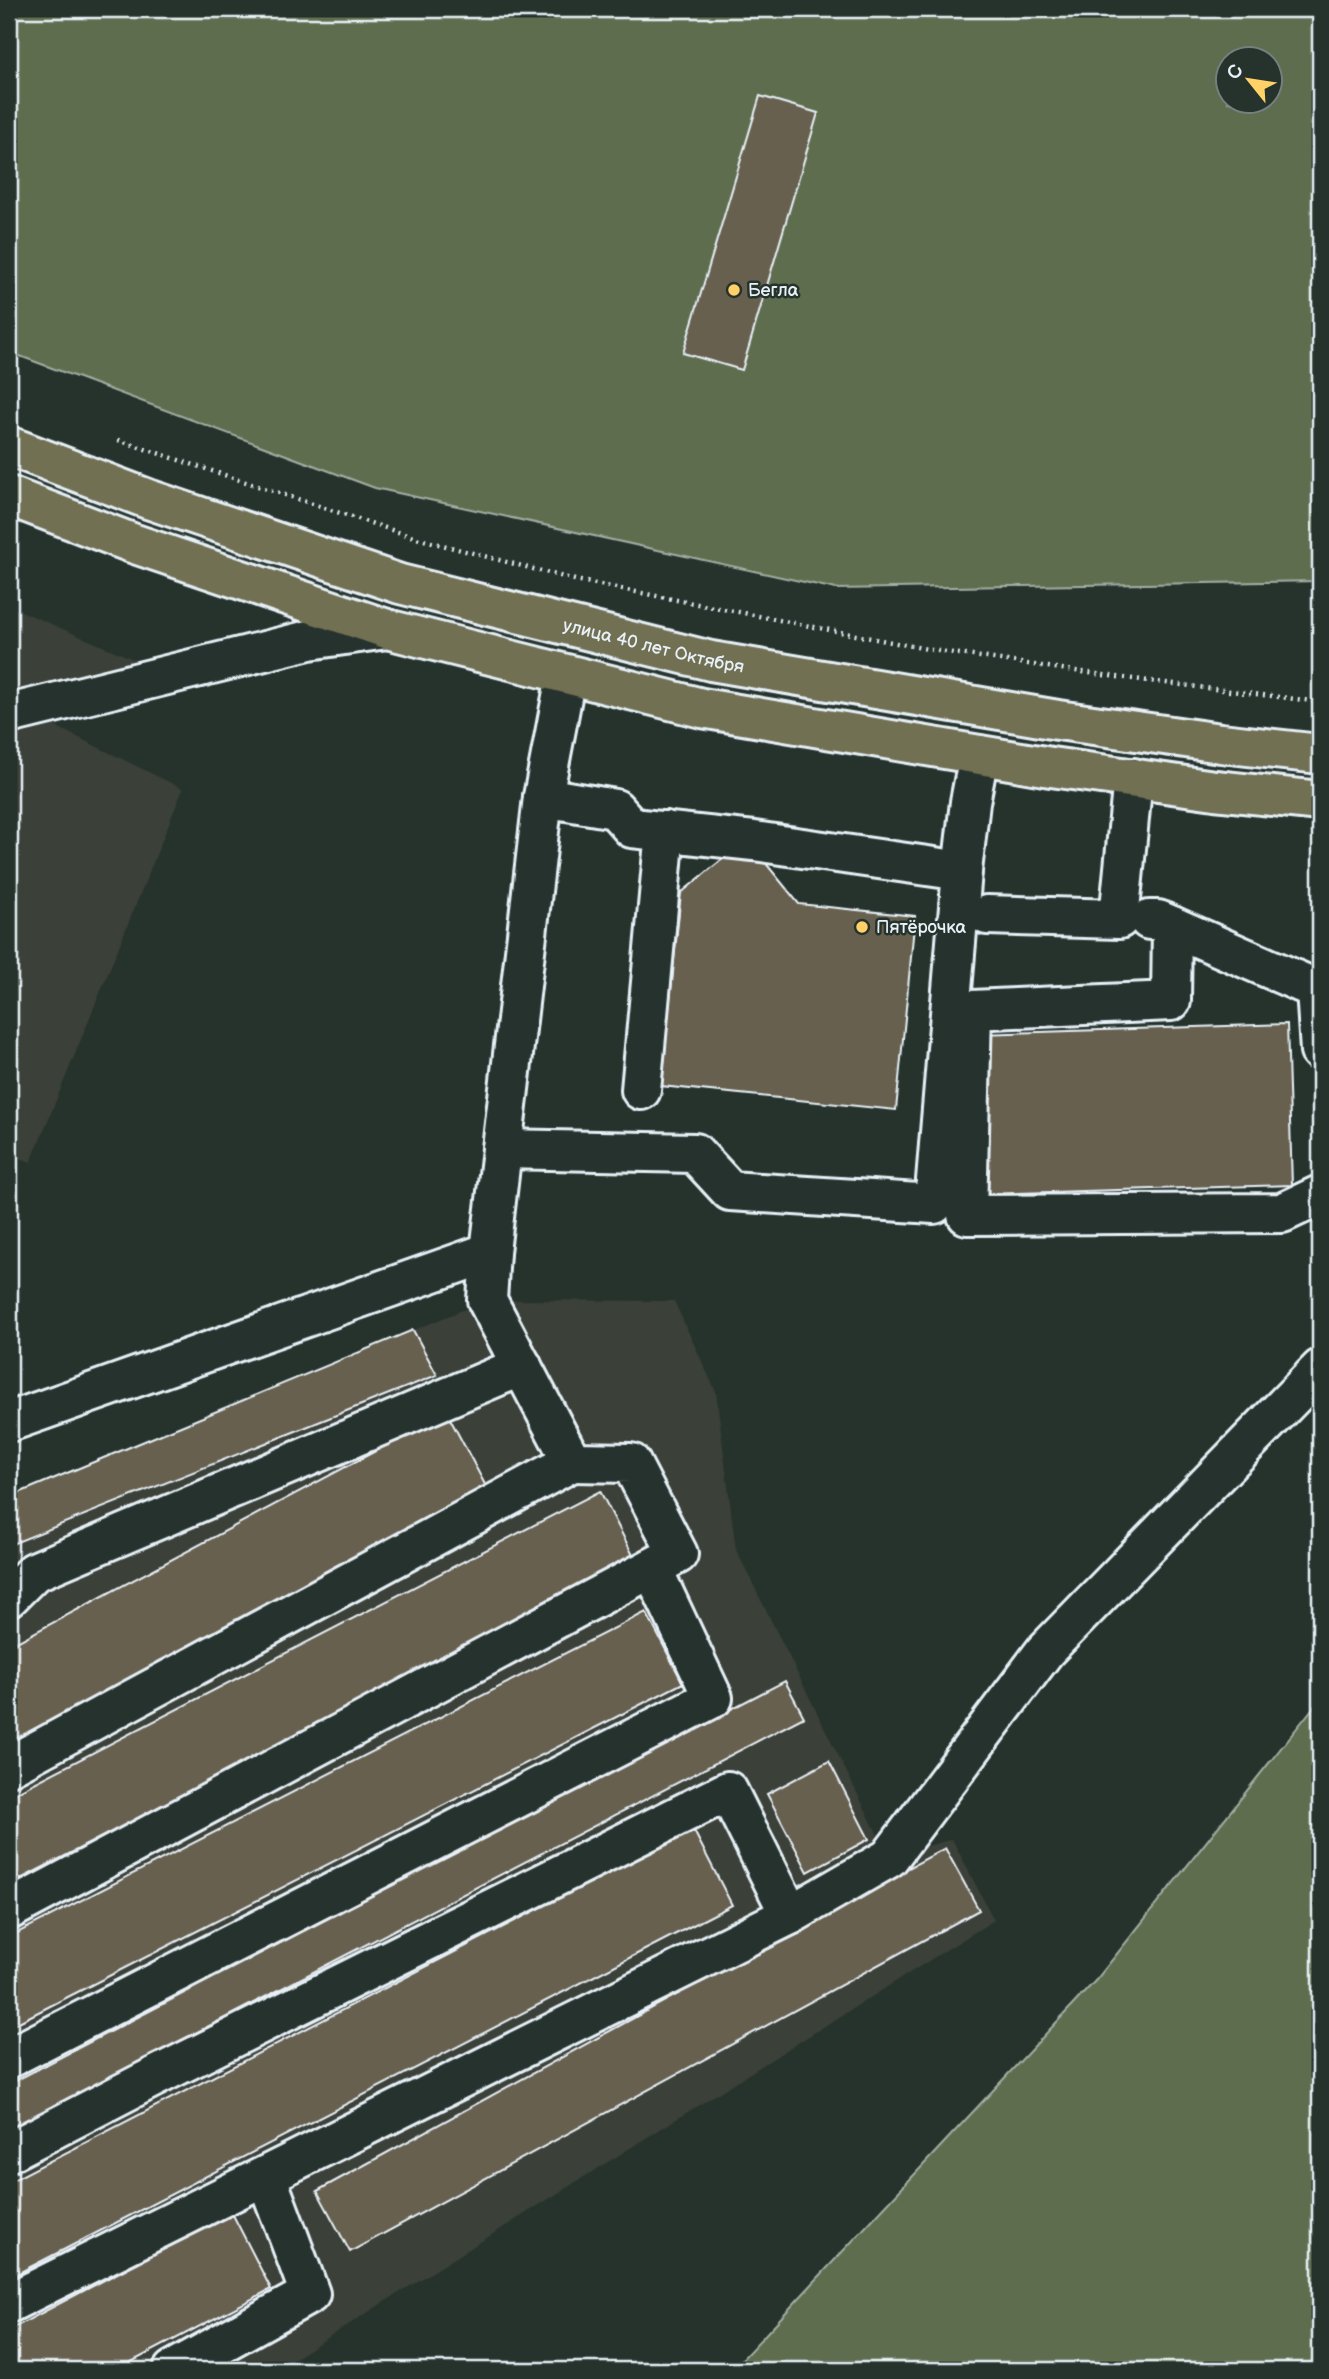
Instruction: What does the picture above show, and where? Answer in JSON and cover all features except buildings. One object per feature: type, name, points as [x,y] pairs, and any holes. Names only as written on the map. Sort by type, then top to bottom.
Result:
[{"type":"main road","name":"улица 40 лет Октября","points":[[9,446],[148,499],[400,584],[711,661],[1058,720],[1320,754]]},
{"type":"main road","points":[[9,496],[132,543],[387,629],[702,708],[979,755],[1133,778],[1320,801]]},
{"type":"lane","points":[[9,715],[296,643],[387,629]]},
{"type":"lane","points":[[566,676],[543,797],[490,1252],[487,1300],[572,1462]]},
{"type":"lane","points":[[502,1149],[695,1153],[730,1191],[934,1204],[962,871],[979,755]]},
{"type":"lane","points":[[1119,919],[1133,778]]},
{"type":"lane","points":[[543,797],[615,809],[632,828],[754,841],[962,871]]},
{"type":"lane","points":[[641,1090],[665,831]]},
{"type":"lane","points":[[987,915],[1158,920],[1316,989],[1320,1051]]},
{"type":"lane","points":[[1172,926],[1171,1001],[972,1010],[967,1215],[1282,1213],[1320,1195]]},
{"type":"lane","points":[[9,1422],[490,1252]]},
{"type":"lane","points":[[9,1597],[34,1572],[522,1366]]},
{"type":"lane","points":[[9,2303],[790,1915],[889,1858],[1045,1651],[1320,1369]]},
{"type":"lane","points":[[9,1766],[572,1462],[631,1463],[678,1554],[9,1910]]},
{"type":"lane","points":[[9,2058],[713,1698],[652,1568]]},
{"type":"lane","points":[[9,2152],[166,2070],[727,1791],[790,1915]]},
{"type":"lane","points":[[173,2370],[310,2294],[267,2176]]},
{"type":"path","points":[[9,400],[32,409]]},
{"type":"path","points":[[105,436],[416,538],[575,580],[932,650],[1117,677],[1320,702]]},
{"type":"shaded area","points":[[9,606],[192,684],[55,726],[183,789],[31,1162],[9,1154]]},
{"type":"shaded area","points":[[487,1300],[674,1301],[716,1392],[736,1550],[889,1857],[952,1839],[994,1920],[276,2370],[9,2370],[9,1497]]},
{"type":"green space","points":[[9,9],[1320,9],[1320,581],[836,589],[375,488],[9,352]]},
{"type":"green space","points":[[1320,1699],[1320,2370],[732,2370],[1096,1980]]},
{"type":"place","name":"Бегла","points":[[734,290]]},
{"type":"place","name":"Пятёрочка","points":[[862,927]]}]
